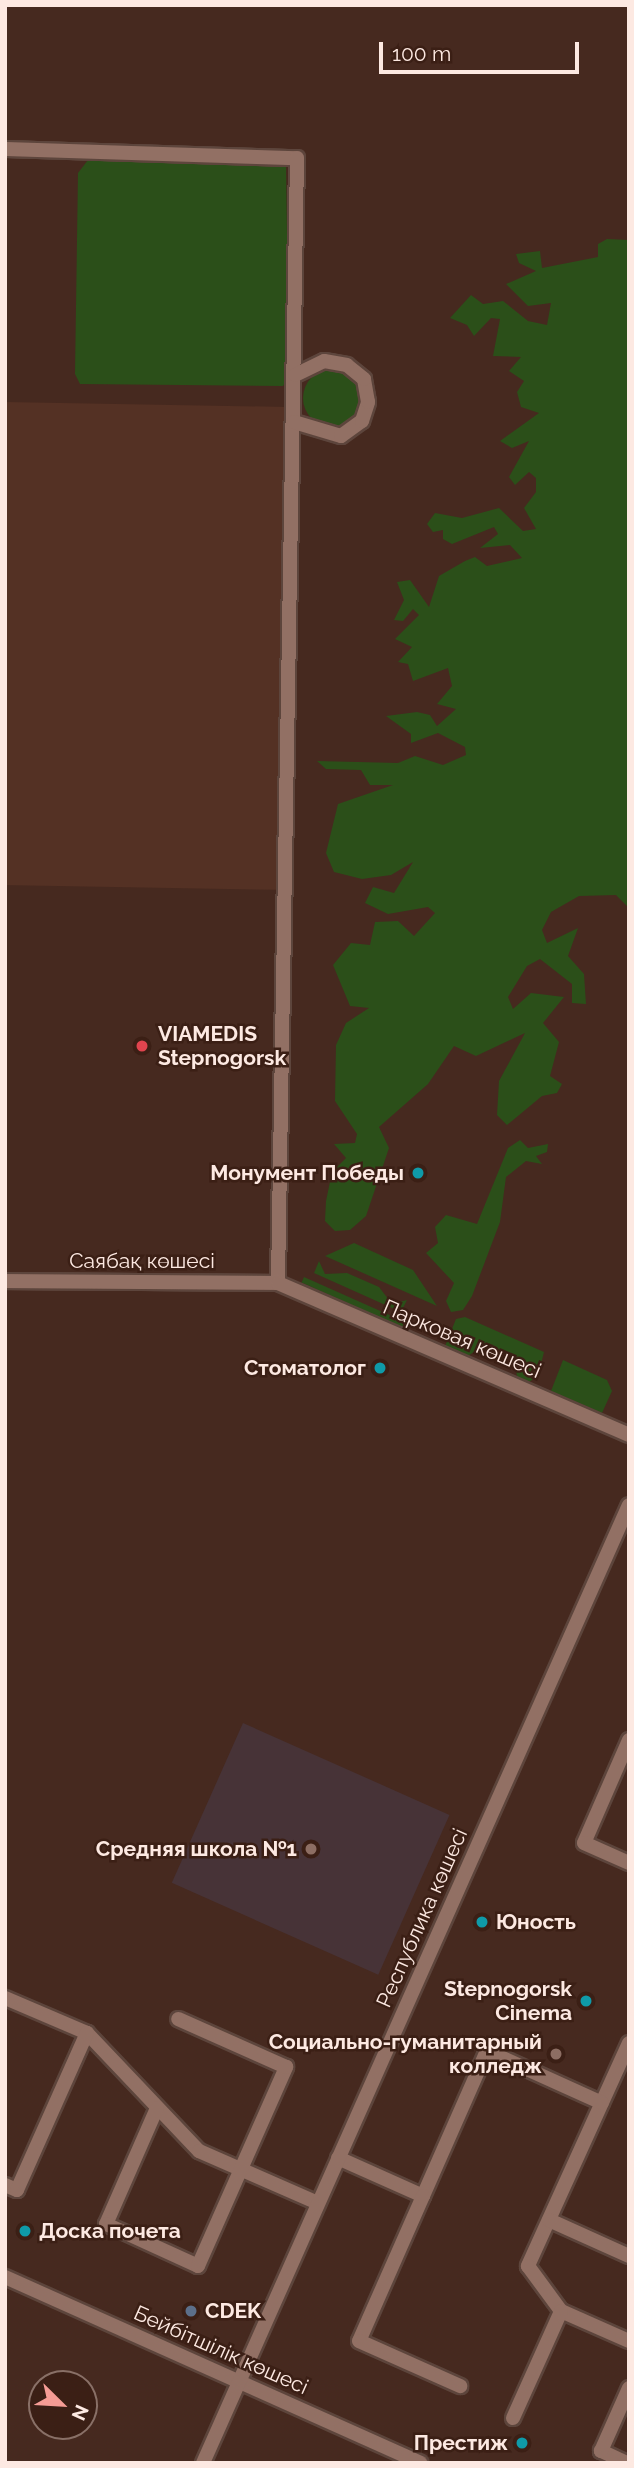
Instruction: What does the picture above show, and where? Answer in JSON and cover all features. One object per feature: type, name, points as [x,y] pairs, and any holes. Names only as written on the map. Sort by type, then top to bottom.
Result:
[{"type":"street","points":[[5,149],[298,158],[278,1283]]},
{"type":"street","points":[[294,422],[341,436],[362,421],[368,402],[364,379],[347,365],[324,361],[295,375]]},
{"type":"street","name":"Саябақ көшесі","points":[[5,1281],[278,1283]]},
{"type":"street","name":"Парковая көшесі","points":[[278,1283],[629,1434]]},
{"type":"street","name":"Республика көшесі","points":[[203,2463],[629,1505]]},
{"type":"street","points":[[629,1740],[584,1843],[629,1863]]},
{"type":"street","points":[[5,1998],[87,2033],[199,2151],[318,2203]]},
{"type":"street","points":[[157,2108],[106,2224],[198,2266],[286,2067],[178,2019]]},
{"type":"street","points":[[5,2185],[17,2190],[87,2033]]},
{"type":"street","points":[[629,2043],[528,2266],[561,2311],[629,2341]]},
{"type":"street","points":[[460,2386],[359,2341],[487,2051],[602,2103]]},
{"type":"street","points":[[338,2158],[423,2196]]},
{"type":"street","points":[[549,2220],[629,2256]]},
{"type":"street","name":"Бейбітшілік көшесі","points":[[5,2277],[420,2463]]},
{"type":"street","points":[[513,2418],[561,2311]]},
{"type":"street","points":[[627,2463],[601,2451],[629,2388]]},
{"type":"shaded area","points":[[5,402],[287,407],[279,890],[5,885]]},
{"type":"shaded area","name":"Средняя школа №1","points":[[243,1723],[449,1815],[378,1975],[172,1883]]},
{"type":"green space","points":[[91,156],[286,164],[289,377],[283,386],[80,384],[75,374],[78,173]]},
{"type":"green space","points":[[607,239],[629,240],[629,908],[616,895],[579,896],[551,912],[542,930],[547,943],[578,928],[568,956],[584,974],[586,1004],[572,1003],[572,984],[540,959],[527,966],[508,997],[513,1009],[531,993],[564,997],[543,1023],[559,1042],[550,1076],[562,1084],[557,1093],[542,1096],[507,1125],[497,1115],[499,1081],[525,1033],[476,1056],[454,1046],[428,1084],[379,1127],[389,1148],[366,1216],[350,1230],[335,1231],[325,1221],[326,1201],[332,1172],[346,1158],[334,1144],[355,1143],[357,1134],[335,1101],[336,1045],[346,1023],[369,1008],[350,1006],[333,965],[351,943],[370,945],[375,922],[398,921],[414,936],[435,913],[428,907],[388,914],[365,903],[373,887],[394,893],[413,862],[391,875],[362,879],[334,872],[326,853],[338,804],[393,785],[370,785],[361,770],[326,769],[317,761],[398,763],[415,756],[443,765],[466,755],[465,747],[438,733],[411,743],[411,734],[386,716],[417,712],[430,715],[437,726],[456,709],[437,704],[452,686],[448,668],[413,681],[408,664],[398,662],[412,647],[395,639],[419,615],[413,609],[403,621],[394,620],[404,600],[397,582],[410,580],[429,607],[439,576],[465,561],[475,557],[487,566],[522,558],[510,545],[480,548],[498,534],[494,527],[452,544],[443,539],[443,530],[433,532],[427,524],[435,513],[462,518],[499,508],[523,531],[536,529],[524,508],[536,492],[536,478],[529,472],[515,485],[509,477],[529,441],[512,448],[500,441],[539,413],[521,407],[517,392],[524,381],[509,371],[521,357],[493,356],[500,319],[491,318],[474,336],[467,325],[450,318],[471,295],[483,304],[503,301],[528,321],[547,325],[551,303],[528,306],[506,284],[536,271],[519,263],[516,254],[540,251],[542,268],[598,257],[598,244]]},
{"type":"green space","points":[[326,369],[338,369],[353,377],[361,392],[361,404],[353,419],[338,427],[326,427],[311,419],[303,404],[303,392],[311,377]]},
{"type":"green space","points":[[520,1140],[528,1148],[548,1144],[547,1152],[536,1156],[542,1164],[526,1161],[506,1177],[500,1222],[472,1296],[463,1310],[451,1312],[446,1301],[454,1283],[426,1253],[438,1243],[435,1227],[446,1215],[477,1224],[508,1148]]},
{"type":"green space","points":[[354,1243],[413,1270],[437,1306],[325,1256]]},
{"type":"green space","points":[[319,1261],[325,1274],[347,1273],[379,1287],[392,1304],[407,1300],[401,1312],[314,1273]]},
{"type":"green space","points":[[304,1277],[404,1322],[402,1327],[302,1282]]},
{"type":"green space","points":[[465,1317],[544,1352],[538,1376],[529,1382],[517,1376],[515,1365],[478,1349],[468,1356],[445,1346],[456,1319]]},
{"type":"green space","points":[[563,1360],[607,1380],[612,1391],[602,1413],[551,1391]]},
{"type":"place","name":"VIAMEDIS Stepnogorsk","points":[[142,1046]]},
{"type":"place","name":"Монумент Победы","points":[[418,1173]]},
{"type":"place","name":"Стоматолог","points":[[380,1368]]},
{"type":"place","name":"Средняя школа №1","points":[[311,1849]]},
{"type":"place","name":"Юность","points":[[482,1922]]},
{"type":"place","name":"Stepnogorsk Cinema","points":[[586,2001]]},
{"type":"place","name":"Социально-гуманитарный колледж","points":[[556,2054]]},
{"type":"place","name":"Доска почета","points":[[25,2231]]},
{"type":"place","name":"CDEK","points":[[191,2311]]},
{"type":"place","name":"Престиж","points":[[522,2443]]}]
